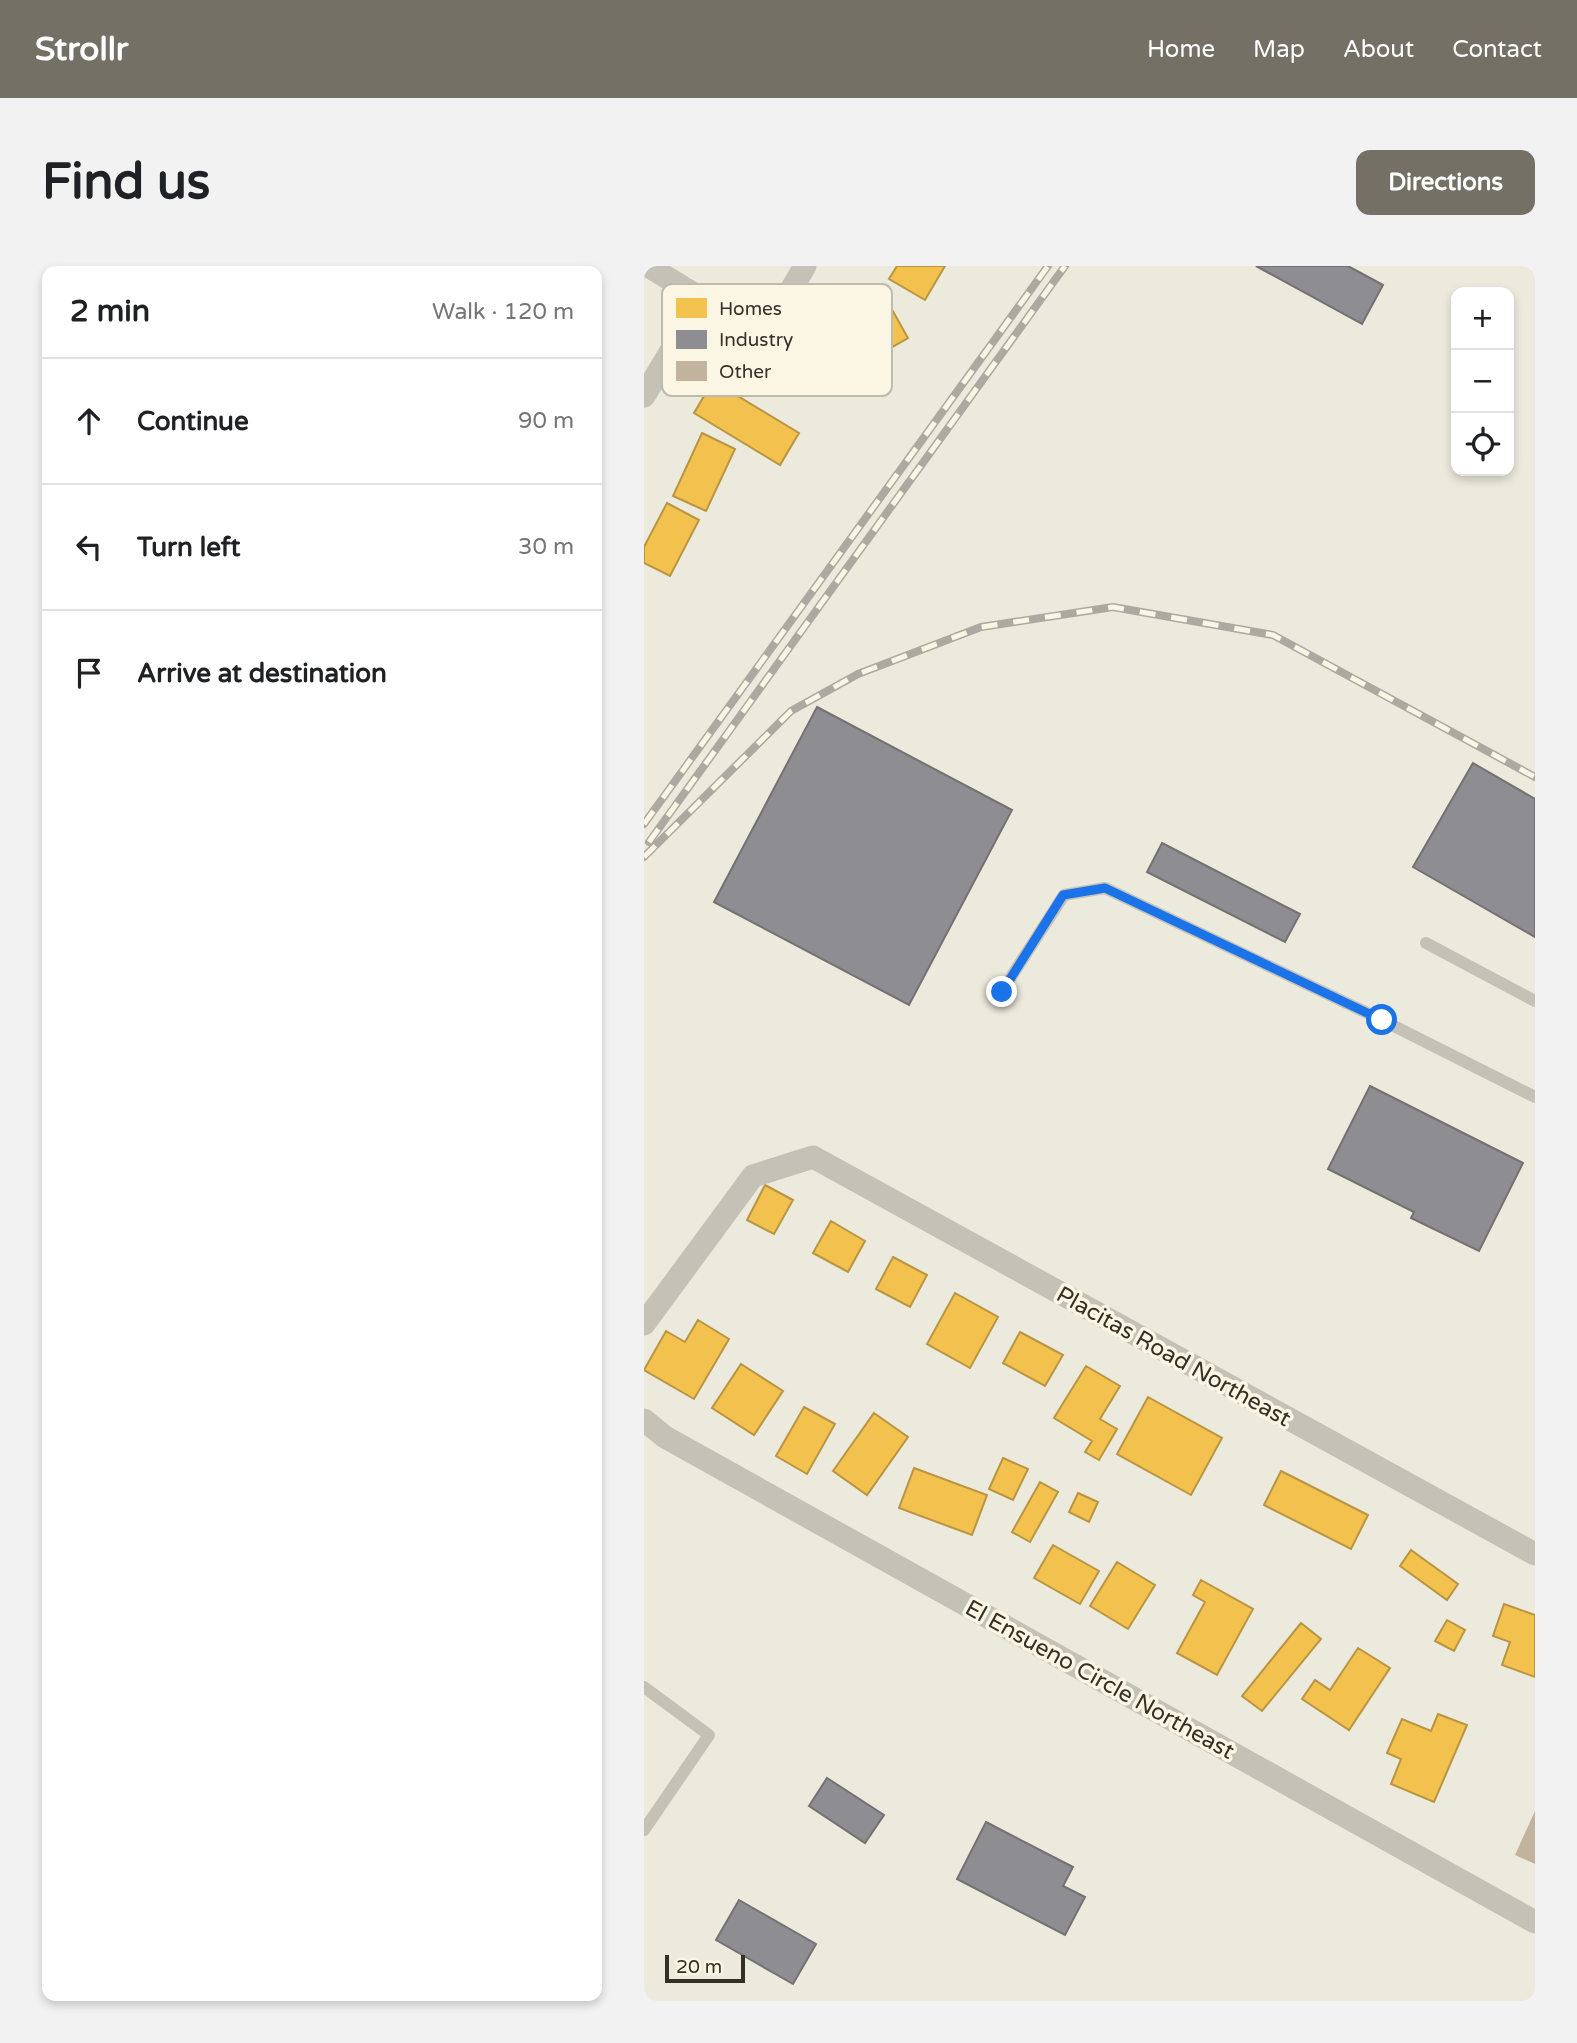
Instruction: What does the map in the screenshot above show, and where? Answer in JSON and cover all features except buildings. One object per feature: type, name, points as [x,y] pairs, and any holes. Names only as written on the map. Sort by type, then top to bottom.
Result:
[{"type":"street","points":[[648,266],[677,284]]},
{"type":"street","points":[[794,284],[805,266]]},
{"type":"street","points":[[644,397],[662,367]]},
{"type":"street","name":"Placitas Road Northeast","points":[[644,1324],[753,1176],[813,1157],[1535,1554]]},
{"type":"street","name":"El Ensueno Circle Northeast","points":[[644,1420],[665,1437],[1535,1922]]},
{"type":"lane","points":[[1002,992],[1063,895],[1105,888],[1382,1020],[1535,1097]]},
{"type":"lane","points":[[1426,943],[1535,1001]]},
{"type":"lane","points":[[644,1687],[709,1735],[644,1830]]},
{"type":"railway","points":[[644,824],[1048,266]]},
{"type":"railway","points":[[649,842],[1065,266]]},
{"type":"railway","points":[[644,857],[791,711],[858,674],[981,627],[1113,607],[1273,635],[1535,777]]},
{"type":"route","points":[[1002,992],[1063,895],[1105,888],[1382,1020]]}]
